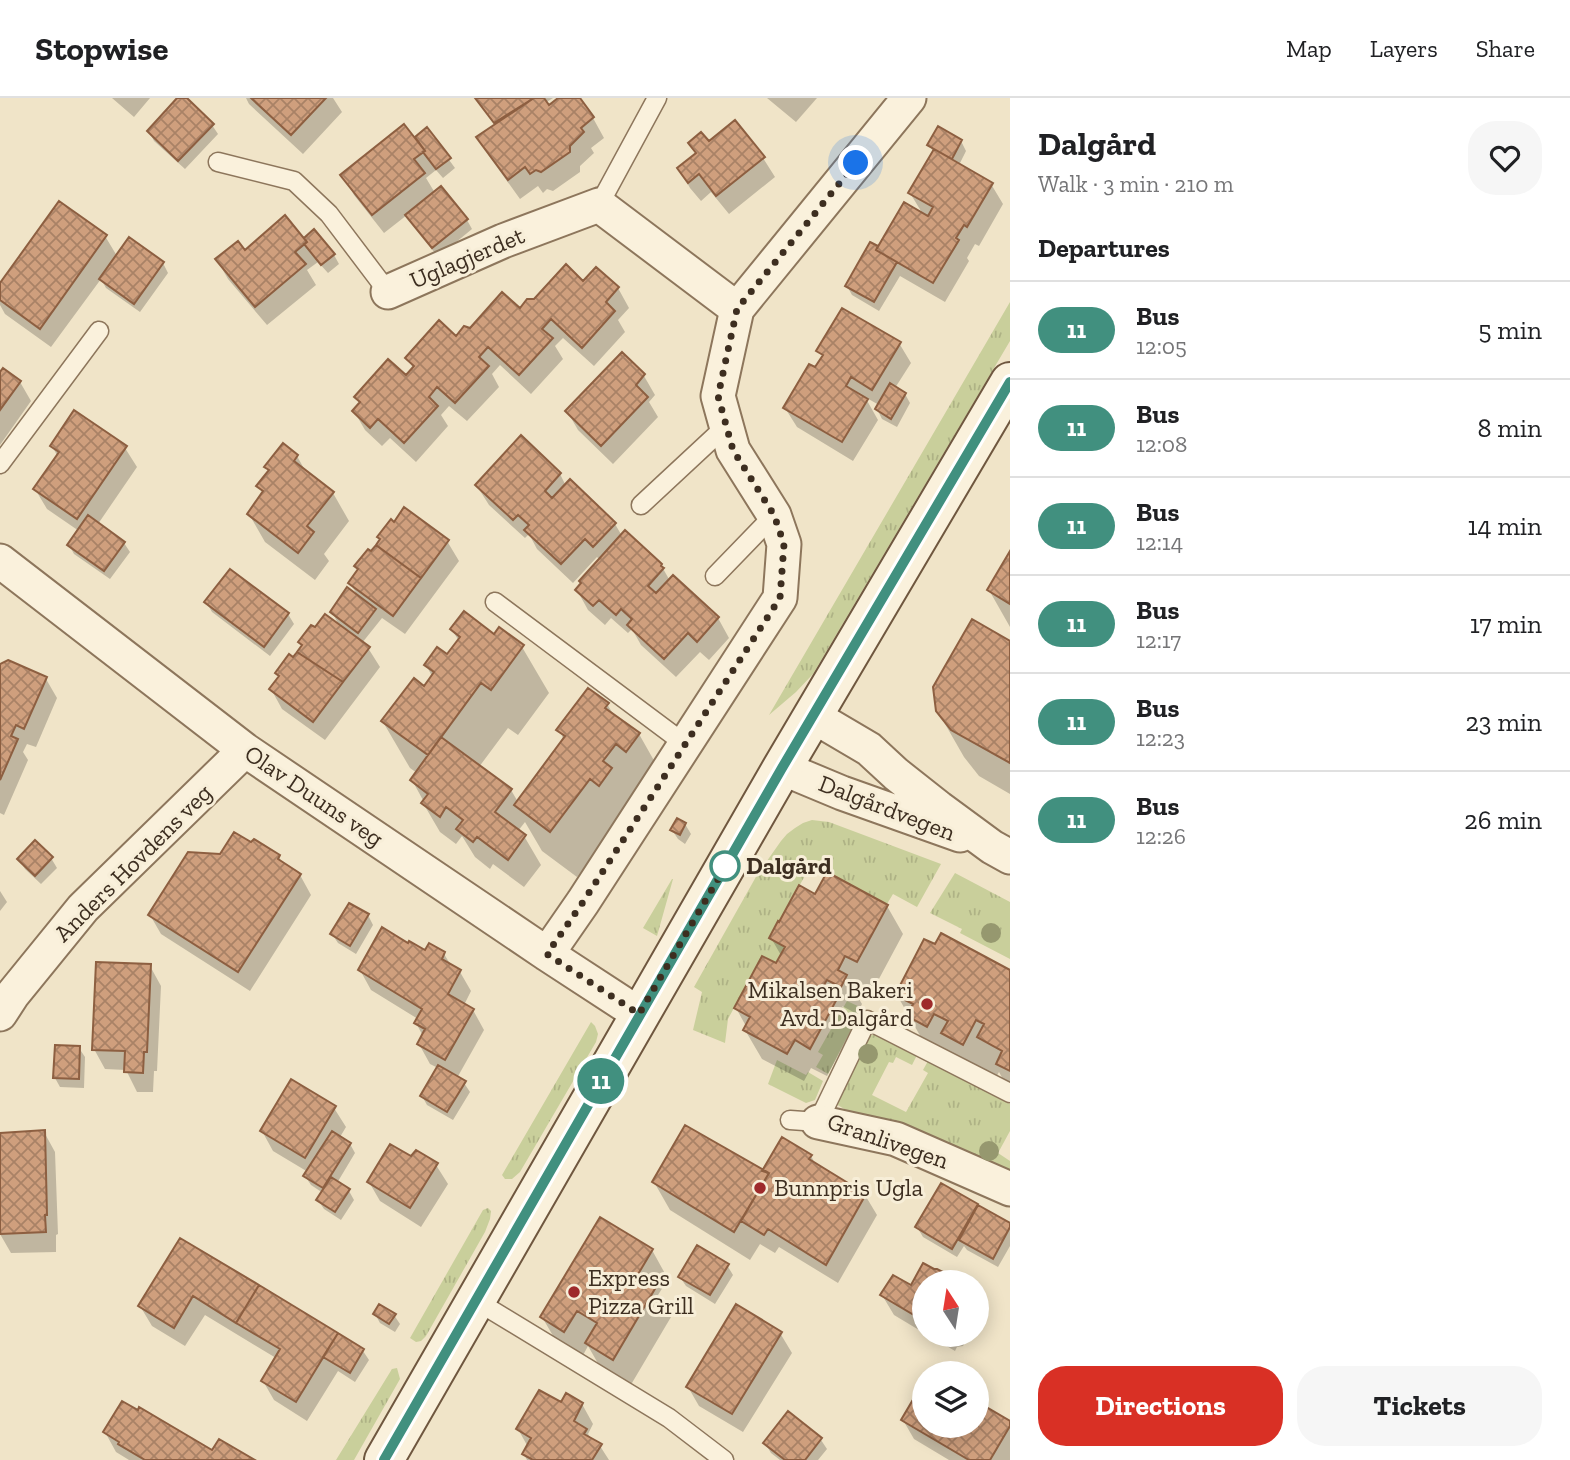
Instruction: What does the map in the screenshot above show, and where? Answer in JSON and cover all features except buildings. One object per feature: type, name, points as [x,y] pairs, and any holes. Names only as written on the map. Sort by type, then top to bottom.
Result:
[{"type":"street","points":[[547,954],[780,598],[784,544],[774,515],[733,450],[718,396],[737,309],[909,98]]},
{"type":"street","name":"Uglagjerdet","points":[[388,292],[503,240],[599,205]]},
{"type":"street","points":[[599,205],[737,309]]},
{"type":"street","points":[[384,1460],[639,1014],[1010,382]]},
{"type":"street","name":"Olav Duuns veg","points":[[0,561],[245,750],[639,1014]]},
{"type":"street","name":"Dalgårdvegen","points":[[813,716],[869,749],[896,774],[1001,852]]},
{"type":"street","name":"Anders Hovdens veg","points":[[0,1014],[83,908],[245,750]]},
{"type":"street","name":"Dalgårdvegen","points":[[782,768],[1001,852]]},
{"type":"street","name":"Granlivegen","points":[[804,1121],[896,1139],[1010,1189]]},
{"type":"lane","points":[[599,205],[657,98]]},
{"type":"lane","name":"Uglagjerdet","points":[[218,162],[294,181],[329,214],[388,292]]},
{"type":"lane","points":[[0,464],[99,331]]},
{"type":"lane","points":[[640,505],[726,426]]},
{"type":"lane","points":[[715,576],[774,515]]},
{"type":"lane","points":[[495,602],[685,744]]},
{"type":"lane","name":"Granlivegen","points":[[804,1121],[867,1020],[1010,1093]]},
{"type":"lane","points":[[475,1300],[669,1418],[724,1460]]},
{"type":"green space","points":[[1010,302],[1010,341],[813,674],[769,715]]},
{"type":"green space","points":[[812,820],[829,822],[941,864],[917,907],[893,894],[887,904],[811,865],[769,938],[785,947],[776,963],[762,956],[728,1019],[725,1043],[693,1030],[702,992],[694,987],[757,875],[787,834]]},
{"type":"green space","points":[[955,873],[1010,902],[1010,959],[960,933],[962,929],[930,913]]},
{"type":"green space","points":[[673,879],[657,936],[643,928]]},
{"type":"green space","points":[[847,1001],[862,1008],[828,1074],[816,1067],[823,1055],[818,1052]]},
{"type":"green space","points":[[591,1022],[598,1034],[596,1042],[520,1172],[512,1179],[505,1179],[502,1175]]},
{"type":"green space","points":[[876,1034],[917,1055],[912,1065],[896,1057],[893,1063],[889,1062],[872,1095],[906,1112],[928,1073],[923,1070],[928,1061],[1010,1104],[1010,1131],[998,1153],[1010,1161],[1010,1173],[836,1104],[869,1036]]},
{"type":"green space","points":[[777,1060],[823,1081],[815,1100],[806,1103],[768,1084]]},
{"type":"green space","points":[[488,1208],[491,1211],[490,1219],[485,1232],[426,1336],[416,1342],[410,1338],[483,1210]]},
{"type":"green space","points":[[397,1368],[400,1379],[354,1460],[336,1460],[392,1369]]},
{"type":"bus line","name":"11","points":[[384,1460],[625,1038],[1010,382]]},
{"type":"place","name":"Dalgård","points":[[725,866]]},
{"type":"place","name":"Mikalsen Bakeri Avd. Dalgård","points":[[927,1004]]},
{"type":"place","name":"Bunnpris Ugla","points":[[760,1188]]},
{"type":"place","name":"Express Pizza Grill","points":[[574,1292]]},
{"type":"route","points":[[725,866],[728,862],[639,1014],[547,954],[780,598],[784,544],[774,515],[733,450],[718,396],[737,309],[856,163]]}]
